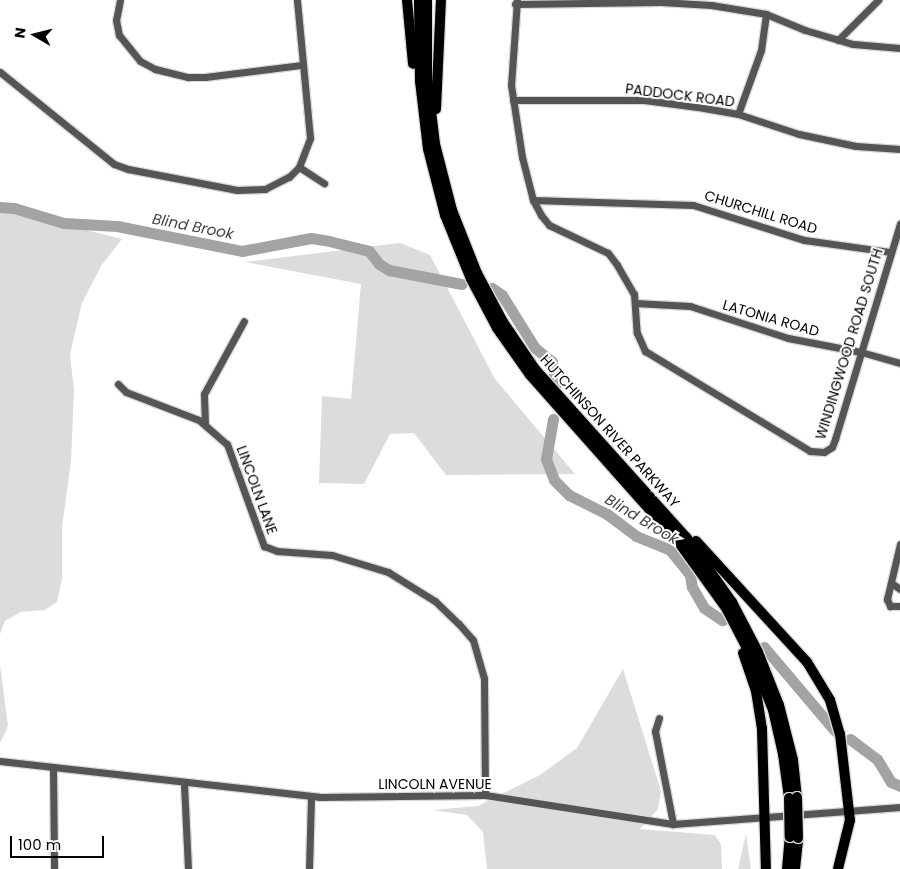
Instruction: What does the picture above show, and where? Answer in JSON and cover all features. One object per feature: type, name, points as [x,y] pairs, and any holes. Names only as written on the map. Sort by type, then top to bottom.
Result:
[{"type":"highway","points":[[407,0],[417,103],[430,160]]},
{"type":"highway","name":"HUTCHINSON RIVER PARKWAY","points":[[419,0],[420,87],[430,160],[461,257],[510,348],[551,402],[666,527],[708,580],[747,648],[776,721],[793,798]]},
{"type":"highway","name":"HUTCHINSON RIVER PARKWAY","points":[[427,0],[429,100],[449,199],[479,278],[515,341],[552,391],[693,546],[738,612],[768,673],[787,732],[793,798],[795,869]]},
{"type":"highway","points":[[441,0],[436,105],[449,199]]},
{"type":"highway","points":[[630,476],[664,506],[807,662],[834,711],[843,757],[849,812],[849,827],[838,869]]},
{"type":"highway","points":[[708,580],[734,632],[752,677],[760,714],[766,869]]},
{"type":"highway","name":"HUTCHINSON RIVER PARKWAY","points":[[787,869],[794,837]]},
{"type":"street","points":[[120,0],[116,20],[119,35],[140,61],[155,69],[188,77],[205,77],[302,66]]},
{"type":"street","points":[[0,72],[100,155],[128,169],[250,191],[278,184],[299,167],[310,138],[297,0]]},
{"type":"street","points":[[838,40],[878,0]]},
{"type":"street","points":[[635,303],[634,294],[608,253],[549,225],[533,200],[514,100],[512,54],[516,2],[661,2],[711,5],[766,14],[838,40],[900,48]]},
{"type":"street","points":[[738,114],[761,50],[766,14]]},
{"type":"street","name":"PADDOCK ROAD","points":[[514,100],[644,100],[738,114],[818,138],[856,146],[900,149]]},
{"type":"street","points":[[299,167],[324,183]]},
{"type":"street","name":"CHURCHILL ROAD","points":[[533,200],[693,205],[804,240],[891,252]]},
{"type":"street","name":"WINDINGWOOD ROAD SOUTH","points":[[635,303],[637,332],[645,351],[800,447],[815,453],[832,447],[900,224]]},
{"type":"street","name":"LATONIA ROAD","points":[[635,303],[690,306],[788,338],[861,352],[900,363]]},
{"type":"street","points":[[205,424],[204,394],[244,321]]},
{"type":"street","name":"LINCOLN LANE","points":[[118,384],[126,392],[187,413],[205,424],[227,444],[232,454],[256,530],[264,546],[277,551],[332,555],[388,572],[435,602],[473,640],[484,678],[485,795]]},
{"type":"street","points":[[900,544],[887,599],[890,606],[900,606]]},
{"type":"street","points":[[891,583],[900,588]]},
{"type":"street","points":[[659,718],[655,731],[673,824]]},
{"type":"street","name":"LINCOLN AVENUE","points":[[0,761],[184,784],[311,796],[485,795],[673,824],[763,819],[900,807]]},
{"type":"street","points":[[54,767],[54,869]]},
{"type":"street","points":[[184,784],[188,869]]},
{"type":"street","points":[[308,869],[311,796]]},
{"type":"shaded area","points":[[0,212],[16,212],[122,239],[101,266],[82,303],[70,354],[74,390],[71,461],[62,528],[62,579],[57,602],[45,610],[21,612],[5,621],[0,634]]},
{"type":"shaded area","points":[[400,243],[430,255],[495,379],[575,474],[446,475],[414,433],[390,434],[364,484],[319,483],[322,396],[351,399],[361,284],[245,262]]},
{"type":"shaded area","points":[[0,665],[8,726],[0,743]]},
{"type":"shaded area","points":[[623,669],[661,791],[658,809],[640,829],[715,835],[721,844],[722,869],[487,869],[483,832],[467,815],[432,810],[478,806],[540,775],[577,748]]},
{"type":"shaded area","points":[[746,834],[751,869],[738,869]]},
{"type":"waterway","name":"Blind Brook","points":[[0,207],[14,208],[64,223],[117,226],[242,251],[311,238],[369,251],[379,264],[389,270],[462,284]]},
{"type":"waterway","name":"Blind Brook","points":[[492,288],[502,295],[535,348],[552,362],[556,386]]},
{"type":"waterway","name":"Blind Brook","points":[[553,419],[546,459],[554,480],[569,495],[607,514],[636,536],[670,550],[690,575],[692,587],[704,608],[722,620]]},
{"type":"waterway","name":"Blind Brook","points":[[764,647],[835,731]]},
{"type":"waterway","name":"Blind Brook","points":[[850,739],[877,759],[891,782],[900,786]]}]
